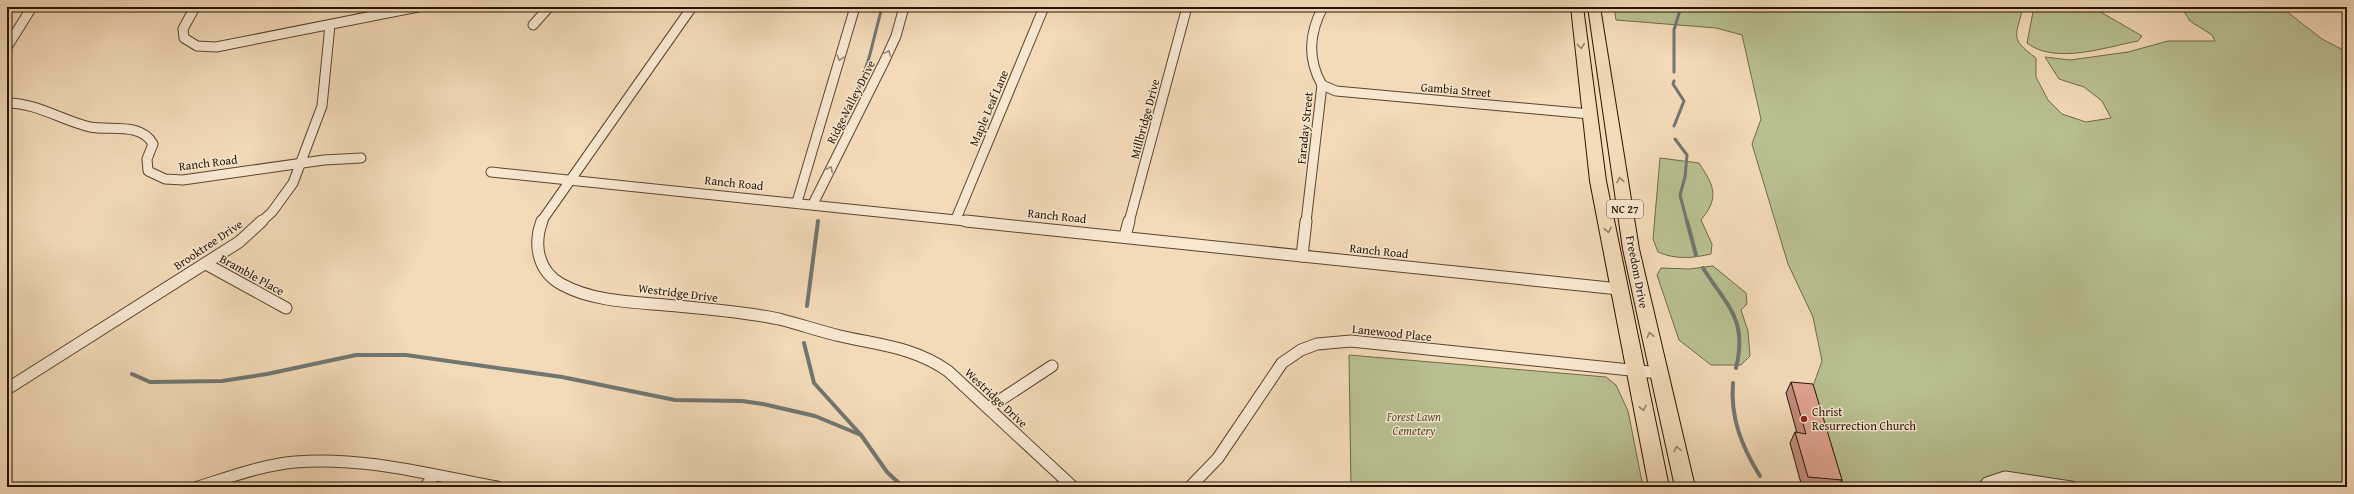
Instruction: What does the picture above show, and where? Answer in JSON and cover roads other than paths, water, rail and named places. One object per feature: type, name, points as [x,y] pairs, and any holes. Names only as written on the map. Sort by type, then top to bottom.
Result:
[{"type":"main road","name":"Freedom Drive","points":[[1576,7],[1598,181],[1659,487]]},
{"type":"main road","name":"Freedom Drive","points":[[1594,7],[1631,249],[1686,487]]},
{"type":"street","points":[[7,47],[32,7]]},
{"type":"street","points":[[195,7],[183,29],[183,35],[189,42],[204,47],[230,46],[418,7]]},
{"type":"street","points":[[533,25],[549,7]]},
{"type":"street","name":"Westridge Drive","points":[[692,7],[543,218],[537,237],[537,249],[540,260],[551,276],[560,283],[591,296],[767,317],[827,333],[894,345],[912,350],[939,364],[1073,487]]},
{"type":"street","name":"Ridge Valley Drive","points":[[797,202],[855,7]]},
{"type":"street","name":"Ridge Valley Drive","points":[[813,204],[885,60],[896,36],[904,7]]},
{"type":"street","name":"Maple Leaf Lane","points":[[956,219],[1044,7]]},
{"type":"street","name":"Millbridge Drive","points":[[1125,236],[1187,7]]},
{"type":"street","name":"Faraday Street","points":[[1302,256],[1322,85],[1312,64],[1311,52],[1314,26],[1323,7]]},
{"type":"street","name":"Brooktree Drive","points":[[7,389],[239,242],[272,212],[293,183],[322,106],[326,89],[330,25]]},
{"type":"street","name":"Gambia Street","points":[[1322,85],[1336,91],[1590,114]]},
{"type":"street","name":"Ranch Road","points":[[7,103],[33,106],[93,127],[141,132],[153,141],[147,159],[148,171],[165,179],[183,180],[301,163],[361,158]]},
{"type":"street","name":"Ranch Road","points":[[491,172],[1125,236],[1619,290]]},
{"type":"street","name":"Bramble Place","points":[[206,264],[286,308]]},
{"type":"street","name":"Lanewood Place","points":[[1190,487],[1218,458],[1282,363],[1301,350],[1316,344],[1351,341],[1659,372]]},
{"type":"street","points":[[988,408],[1052,366]]},
{"type":"street","points":[[198,487],[268,466],[322,461],[355,463],[497,487]]},
{"type":"street","points":[[425,487],[434,476]]},
{"type":"street","points":[[1985,487],[1987,483],[2005,477],[2071,487]]},
{"type":"waterway","points":[[831,139],[853,105],[869,58],[882,7]]},
{"type":"waterway","points":[[1674,72],[1674,30],[1681,7]]},
{"type":"waterway","points":[[1674,81],[1673,84],[1684,101],[1674,126]]},
{"type":"waterway","points":[[1675,139],[1687,155],[1685,177],[1680,195],[1687,222]]},
{"type":"waterway","points":[[807,306],[818,221]]},
{"type":"waterway","points":[[1687,221],[1696,255]]},
{"type":"waterway","points":[[1703,268],[1727,303],[1737,325],[1739,351],[1736,368]]},
{"type":"waterway","points":[[804,343],[814,383],[861,435]]},
{"type":"waterway","points":[[132,374],[150,382],[222,381],[267,374],[356,355],[406,355],[562,377],[675,400],[742,401],[763,404],[815,416],[861,435]]},
{"type":"waterway","points":[[1733,383],[1733,408],[1735,420],[1743,443],[1760,476]]},
{"type":"waterway","points":[[861,435],[887,472],[903,487]]},
{"type":"place","name":"Christ Resurrection Church","points":[[1804,419]]},
{"type":"park label","name":"Forest Lawn Cemetery","points":[[1414,424]]}]
